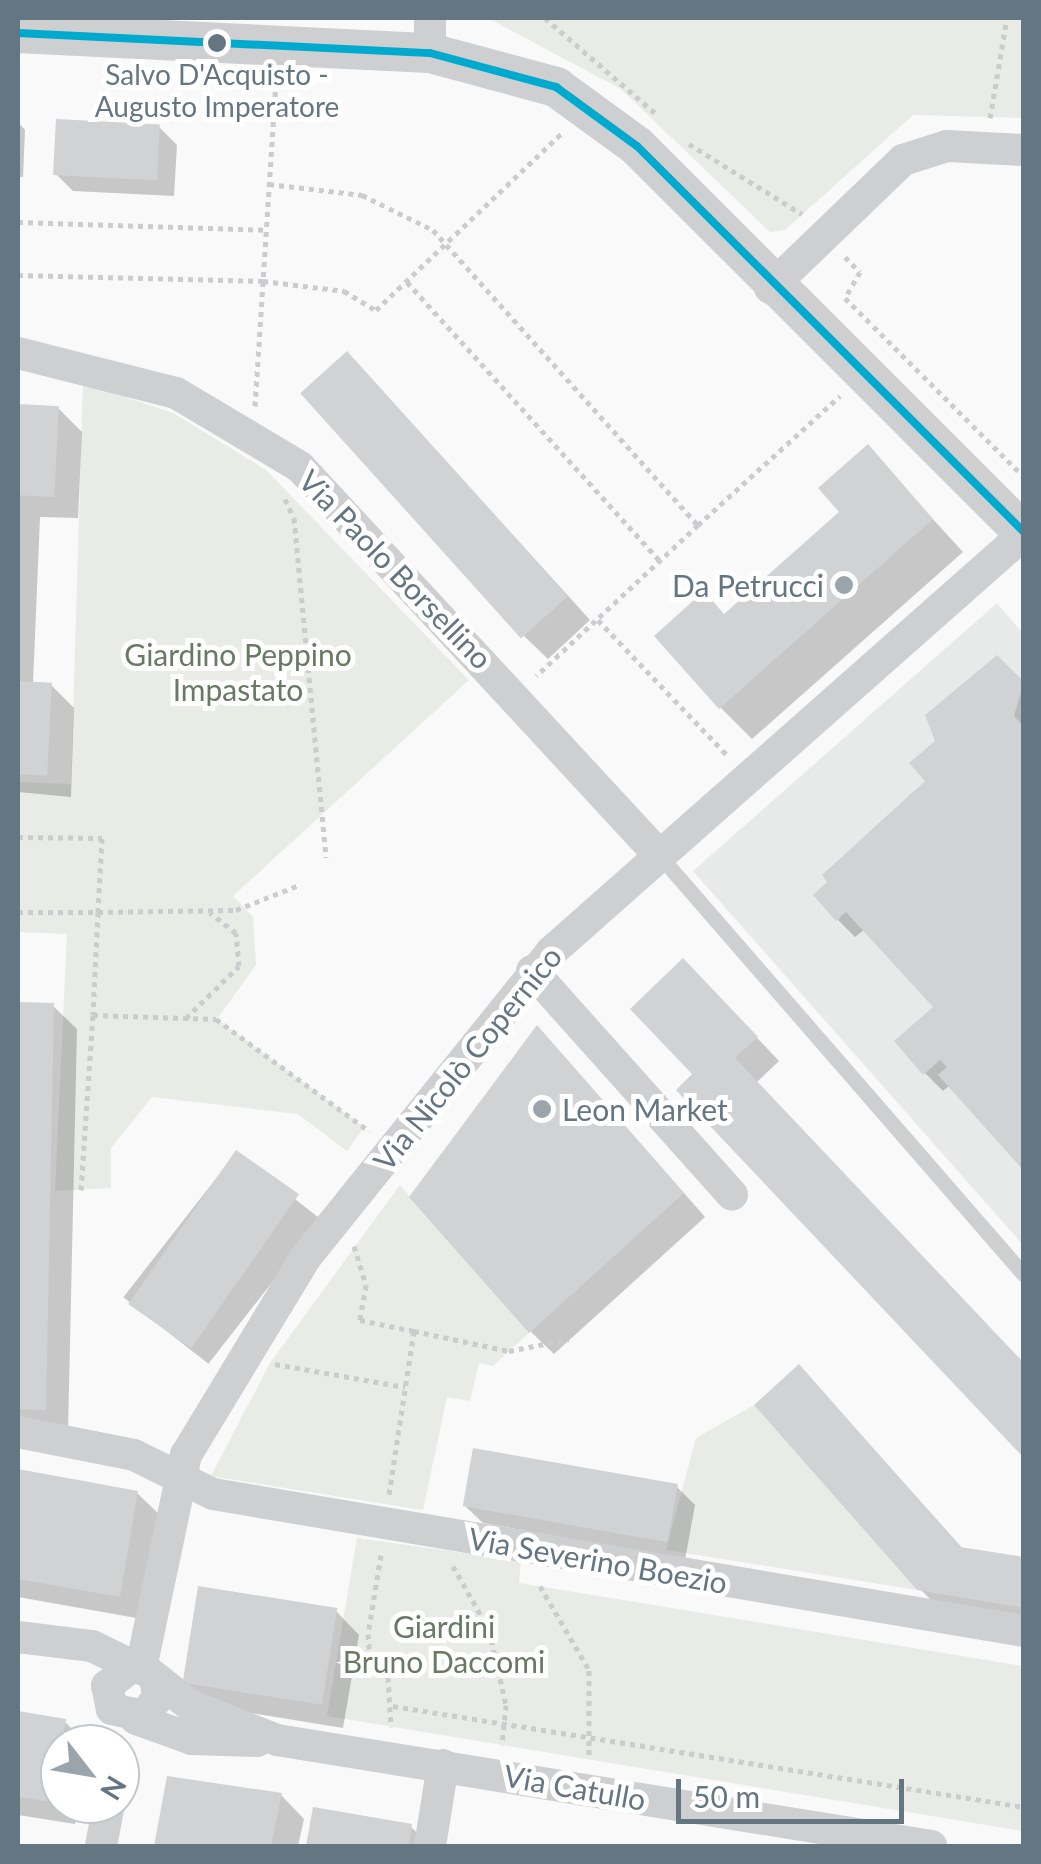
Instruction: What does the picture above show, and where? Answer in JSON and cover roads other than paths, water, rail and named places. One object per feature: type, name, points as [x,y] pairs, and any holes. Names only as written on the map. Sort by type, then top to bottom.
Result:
[{"type":"street","points":[[18,34],[278,44],[431,28],[590,106],[770,288],[1024,534]]},
{"type":"street","points":[[770,288],[903,160],[941,146],[1024,150]]},
{"type":"street","name":"Via Paolo Borsellino","points":[[18,353],[133,377],[254,435],[322,487],[660,855]]},
{"type":"street","name":"Via Nicolò Copernico","points":[[121,1718],[156,1705],[143,1672],[176,1478],[260,1324],[392,1148],[532,971],[1024,534]]},
{"type":"street","points":[[532,971],[732,1195]]},
{"type":"street","name":"Via Severino Boezio","points":[[18,1432],[124,1452],[176,1478],[232,1497],[1024,1631]]},
{"type":"street","name":"Via Catullo","points":[[18,1637],[92,1646],[143,1672],[205,1713],[277,1740]]},
{"type":"street","name":"Via Catullo","points":[[18,1637],[66,1658],[121,1718],[204,1741],[277,1740],[931,1846]]},
{"type":"street","points":[[121,1718],[117,1672],[143,1672]]},
{"type":"street","points":[[430,1846],[443,1765]]},
{"type":"lane","points":[[660,855],[1024,1275]]},
{"type":"place","name":"Salvo D'Acquisto - Augusto Imperatore","points":[[217,43]]},
{"type":"place","name":"Da Petrucci","points":[[844,585]]},
{"type":"place","name":"Leon Market","points":[[542,1109]]},
{"type":"park label","name":"Giardino Peppino Impastato","points":[[238,671]]},
{"type":"park label","name":"Giardini Bruno Daccomi","points":[[444,1643]]}]
